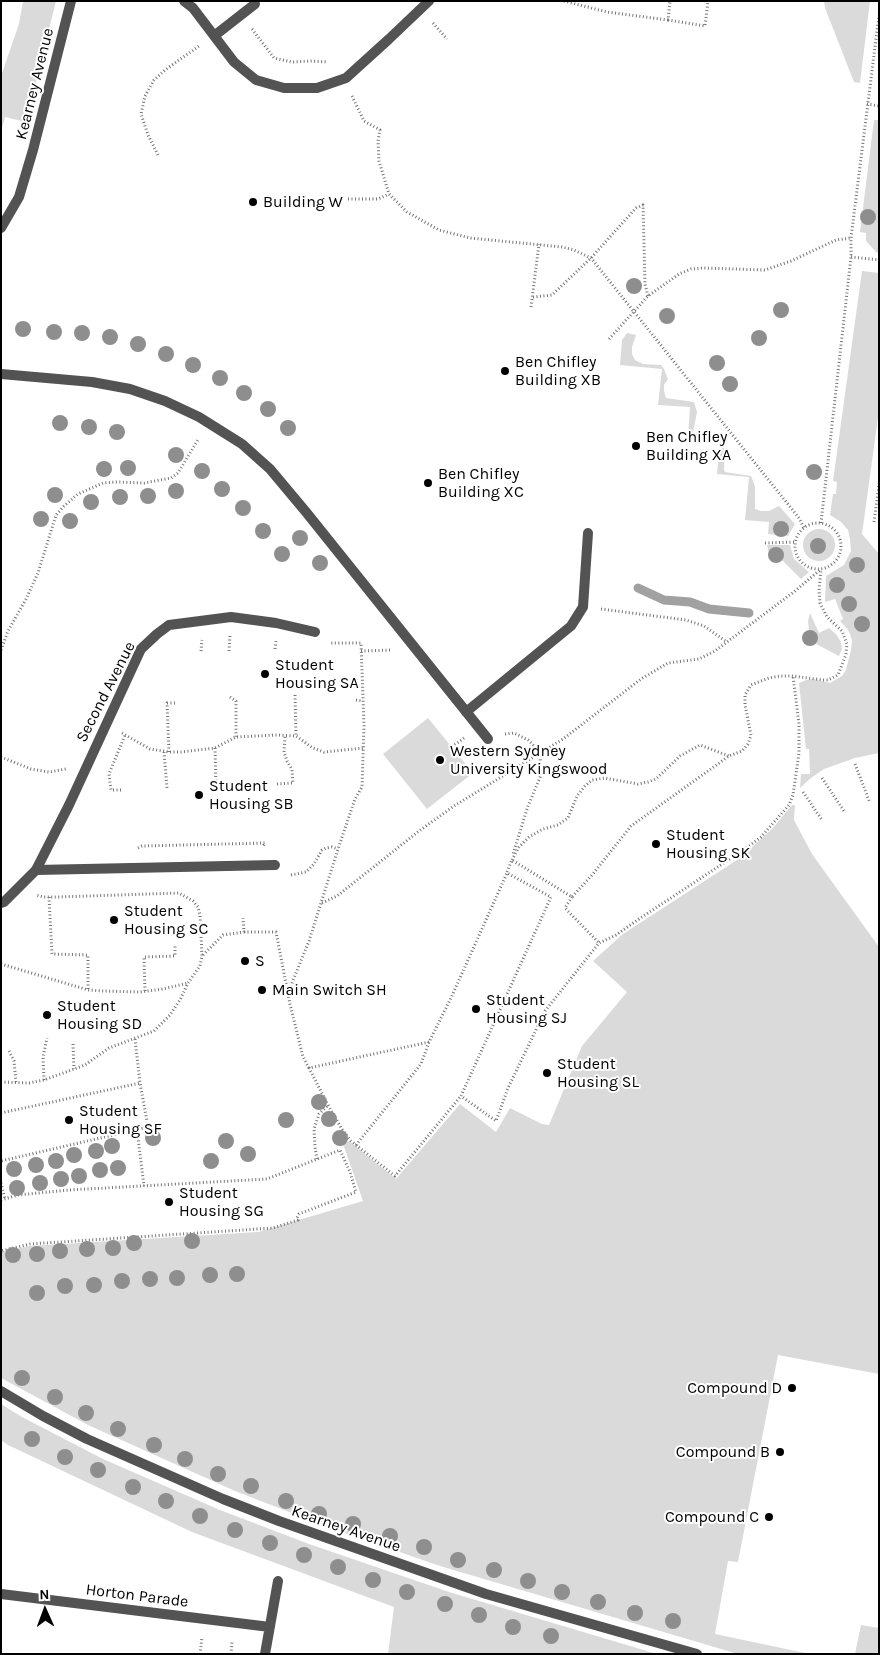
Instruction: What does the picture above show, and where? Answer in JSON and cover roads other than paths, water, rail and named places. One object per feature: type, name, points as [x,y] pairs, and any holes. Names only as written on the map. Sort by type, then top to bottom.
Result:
[{"type":"street","name":"Kearney Avenue","points":[[1,228],[19,197],[71,1]]},
{"type":"street","points":[[184,1],[192,8],[234,62],[256,80],[284,88],[317,88],[346,78],[429,1]]},
{"type":"street","points":[[214,36],[255,4]]},
{"type":"street","points":[[1,374],[92,382],[130,389],[165,401],[199,417],[242,444],[270,469],[488,739]]},
{"type":"street","points":[[466,712],[571,626],[583,607],[588,533]]},
{"type":"street","name":"Second Avenue","points":[[1,903],[36,870],[90,760],[141,649],[156,634],[169,625],[231,617],[276,623],[316,632]]},
{"type":"street","points":[[36,870],[275,865]]},
{"type":"street","name":"Kearney Avenue","points":[[1,1391],[87,1439],[197,1488],[279,1521],[486,1594],[697,1654]]},
{"type":"street","points":[[265,1654],[278,1581]]},
{"type":"street","name":"Horton Parade","points":[[1,1594],[270,1627]]},
{"type":"waterway","points":[[638,588],[664,600],[690,602],[709,609],[749,613]]},
{"type":"place","name":"Building W","points":[[253,202]]},
{"type":"place","name":"Ben Chifley Building XB","points":[[505,371]]},
{"type":"place","name":"Ben Chifley Building XA","points":[[636,446]]},
{"type":"place","name":"Ben Chifley Building XC","points":[[428,483]]},
{"type":"place","name":"Student Housing SA","points":[[265,674]]},
{"type":"place","name":"Western Sydney University Kingswood","points":[[440,760]]},
{"type":"place","name":"Student Housing SB","points":[[199,795]]},
{"type":"place","name":"Student Housing SK","points":[[656,844]]},
{"type":"place","name":"Student Housing SC","points":[[114,920]]},
{"type":"place","name":"S","points":[[245,961]]},
{"type":"place","name":"Main Switch SH","points":[[262,990]]},
{"type":"place","name":"Student Housing SJ","points":[[476,1009]]},
{"type":"place","name":"Student Housing SD","points":[[47,1015]]},
{"type":"place","name":"Student Housing SL","points":[[547,1073]]},
{"type":"place","name":"Student Housing SF","points":[[69,1120]]},
{"type":"place","name":"Student Housing SG","points":[[169,1202]]},
{"type":"place","name":"Compound D","points":[[792,1388]]},
{"type":"place","name":"Compound B","points":[[780,1452]]},
{"type":"place","name":"Compound C","points":[[769,1517]]}]
